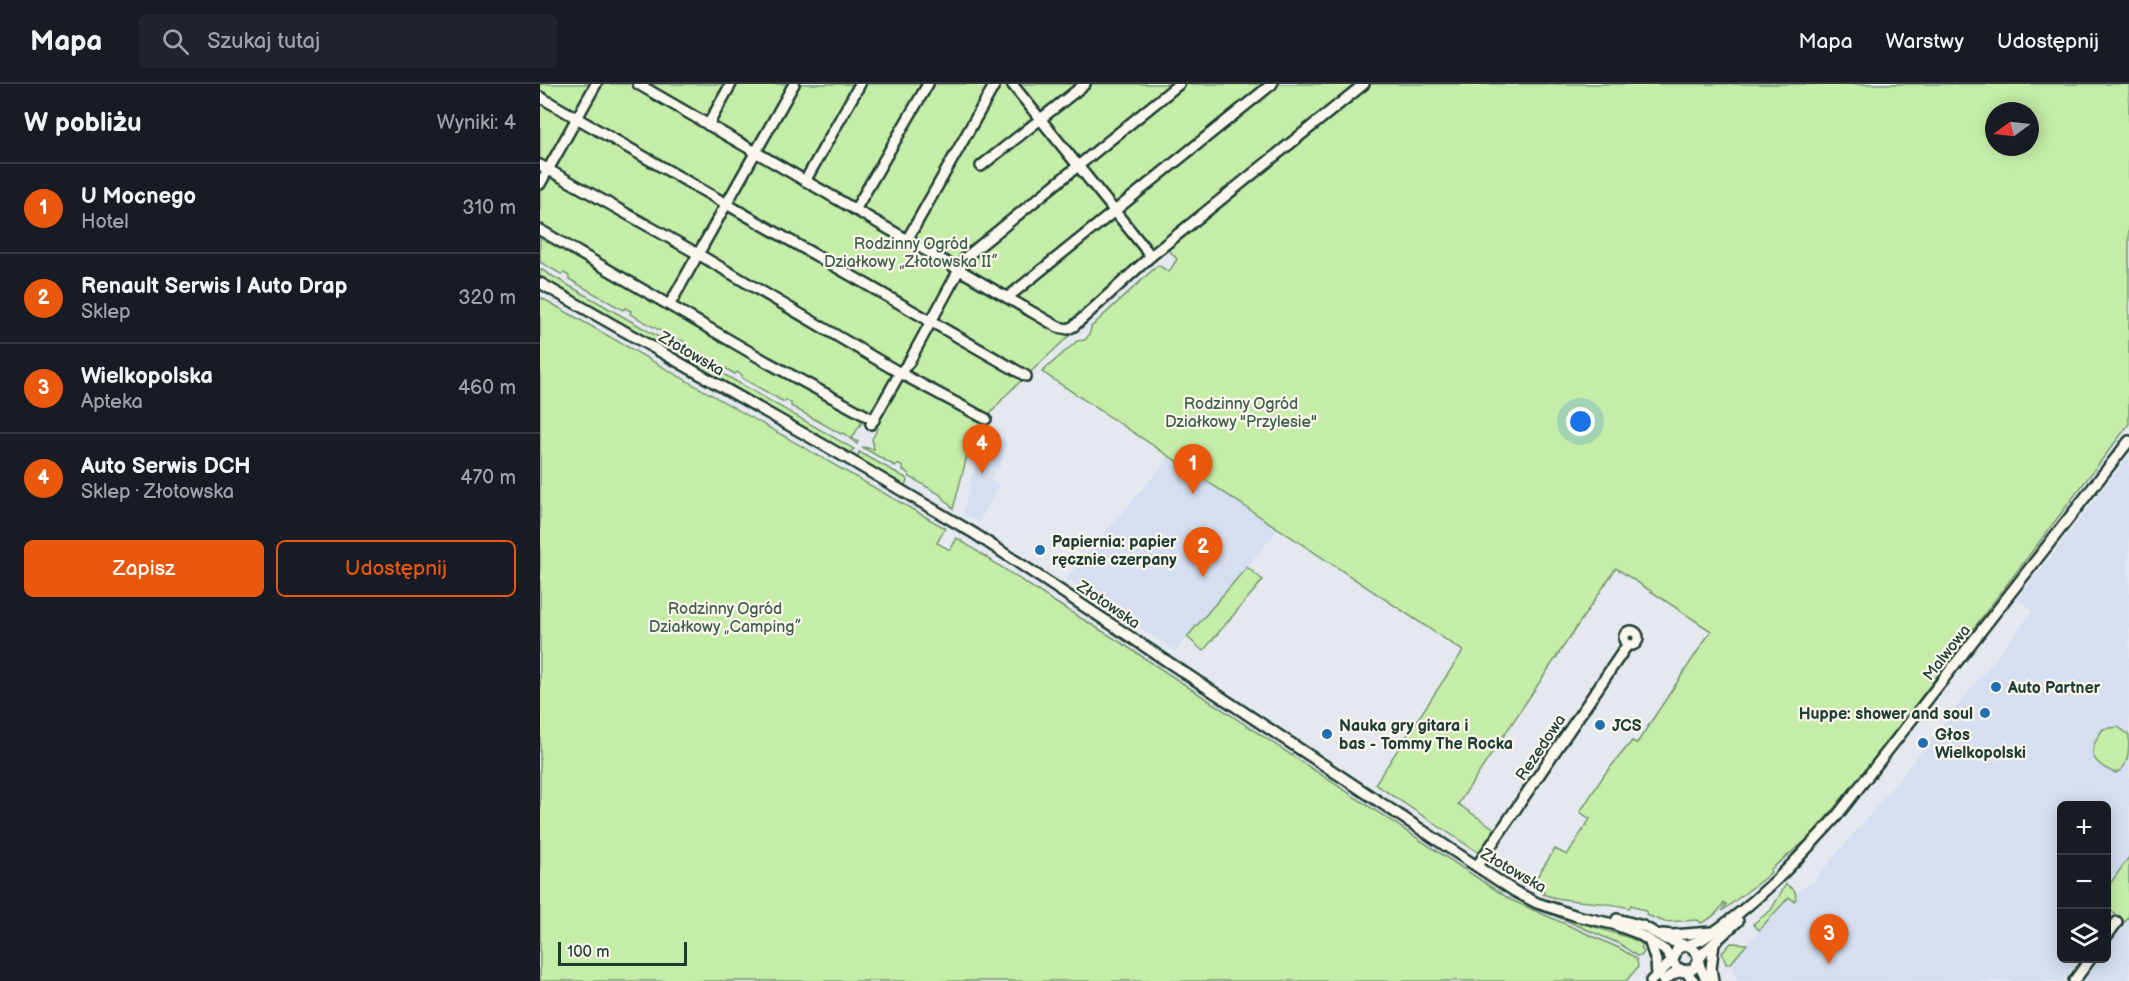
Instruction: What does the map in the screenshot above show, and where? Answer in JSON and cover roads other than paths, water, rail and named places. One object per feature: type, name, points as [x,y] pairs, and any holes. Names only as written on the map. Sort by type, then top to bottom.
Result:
[{"type":"street","points":[[540,184],[544,167],[577,118],[596,84]]},
{"type":"street","points":[[638,84],[1059,327],[1068,328],[1074,326],[1150,256],[1358,86]]},
{"type":"street","points":[[657,94],[662,84]]},
{"type":"street","points":[[708,125],[731,84]]},
{"type":"street","points":[[670,304],[794,84]]},
{"type":"street","points":[[805,181],[860,84]]},
{"type":"street","points":[[855,210],[928,84]]},
{"type":"street","points":[[907,240],[995,84]]},
{"type":"street","points":[[1012,84],[1150,256]]},
{"type":"street","points":[[981,166],[1085,84]]},
{"type":"street","points":[[540,230],[873,422],[900,373],[909,362],[966,257],[1179,84]]},
{"type":"street","points":[[1008,297],[1272,84]]},
{"type":"street","points":[[540,97],[1026,376]]},
{"type":"street","points":[[544,167],[698,254],[900,373],[986,419]]},
{"type":"street","name":"Złotowska","points":[[540,283],[969,530],[1524,896],[1558,909],[1637,924],[1653,937],[1672,960]]},
{"type":"street","name":"Malwowa","points":[[1698,960],[1764,898],[1836,817],[2129,441]]},
{"type":"street","name":"Rezedowa","points":[[1477,866],[1628,644]]},
{"type":"street","name":"Malwowa","points":[[1686,946],[1699,942],[1750,905],[1781,877]]},
{"type":"street","points":[[2111,930],[2117,922]]},
{"type":"street","points":[[1659,979],[1653,937],[1714,931]]},
{"type":"street","name":"Złotowska","points":[[1653,937],[1686,946]]},
{"type":"street","points":[[1713,981],[1711,960],[1714,943]]},
{"type":"street","points":[[1659,979],[1672,960],[1675,950],[1686,946],[1695,950],[1707,981]]},
{"type":"street","points":[[1672,960],[1676,967],[1685,971],[1693,980]]},
{"type":"street","points":[[1659,979],[1692,969],[1698,960]]},
{"type":"street","points":[[2074,981],[2087,963]]},
{"type":"street","points":[[1659,979],[1671,981]]},
{"type":"place","name":"Auto Serwis DCH","points":[[982,474]]},
{"type":"place","name":"U Mocnego","points":[[1193,494]]},
{"type":"place","name":"Papiernia: papier ręcznie czerpany","points":[[1040,550]]},
{"type":"place","name":"Renault Serwis | Auto Drap","points":[[1203,577]]},
{"type":"place","name":"Auto Partner","points":[[1996,687]]},
{"type":"place","name":"Huppe: shower and soul","points":[[1985,713]]},
{"type":"place","name":"JCS","points":[[1600,725]]},
{"type":"place","name":"Nauka gry gitara i bas - Tommy The Rocka","points":[[1327,734]]},
{"type":"place","name":"Głos Wielkopolski","points":[[1923,743]]},
{"type":"place","name":"Wielkopolska","points":[[1829,964]]},
{"type":"park label","name":"Rodzinny Ogród Działkowy „Złotowska II”","points":[[911,252]]},
{"type":"park label","name":"Rodzinny Ogród Działkowy \"Przylesie\"","points":[[1241,412]]},
{"type":"park label","name":"Rodzinny Ogród Działkowy „Camping”","points":[[725,617]]}]
